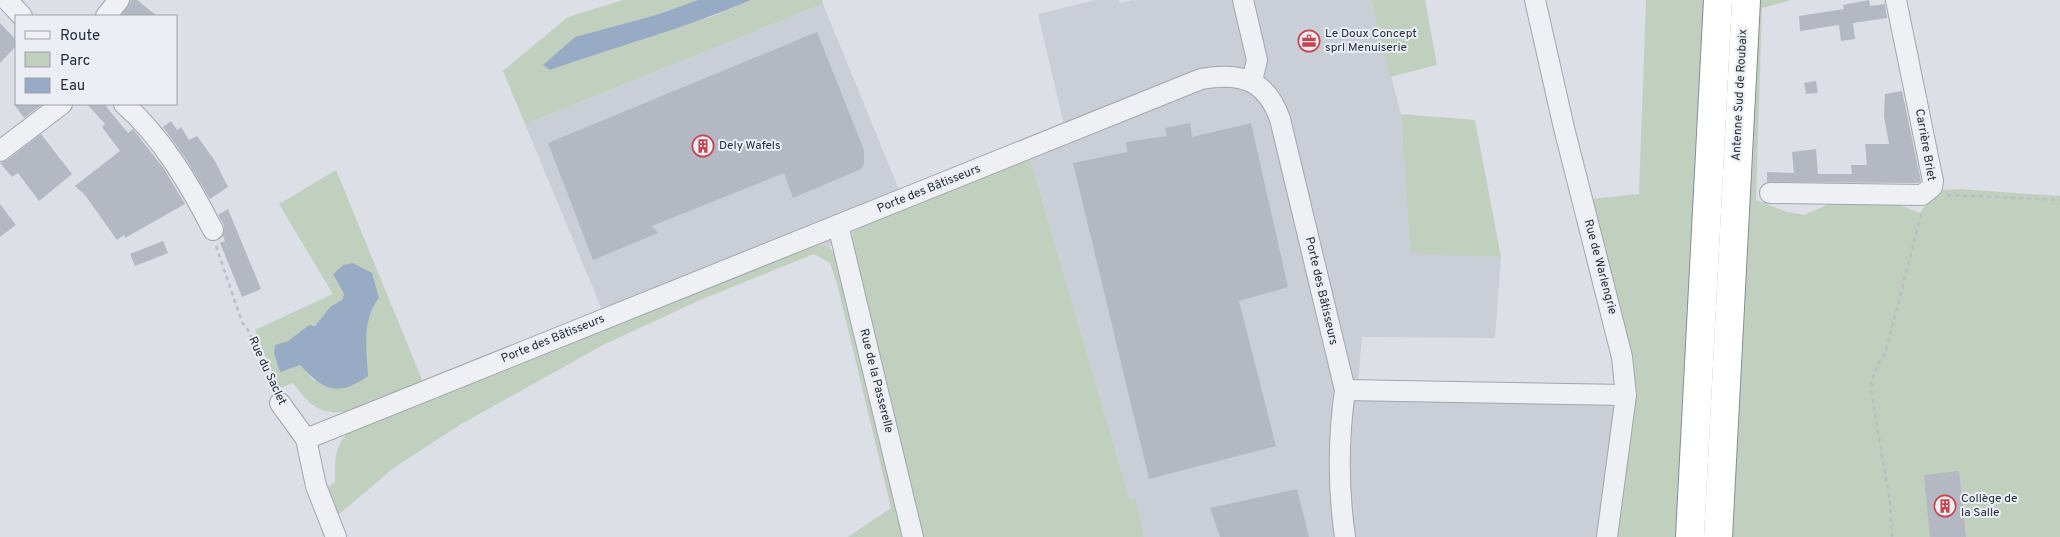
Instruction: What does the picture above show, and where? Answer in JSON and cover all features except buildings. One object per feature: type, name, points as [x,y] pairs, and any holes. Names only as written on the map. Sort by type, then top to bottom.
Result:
[{"type":"highway","points":[[1718,0],[1721,189],[1718,537]]},
{"type":"highway","name":"Antenne Sud de Roubaix","points":[[1721,189],[1746,0]]},
{"type":"highway","points":[[1690,537],[1721,189]]},
{"type":"street","points":[[7,0],[21,15]]},
{"type":"street","points":[[107,15],[119,0]]},
{"type":"street","points":[[1244,0],[1257,60],[1252,81]]},
{"type":"street","name":"Rue de Warlengrie","points":[[1535,0],[1564,128],[1618,339],[1626,395],[1607,537]]},
{"type":"street","name":"Carrière Briet","points":[[1770,193],[1923,194],[1932,187],[1933,181],[1896,0]]},
{"type":"street","name":"Porte des Bâtisseurs","points":[[306,439],[1201,80],[1234,76],[1252,81],[1275,105],[1280,119],[1345,390],[1340,421],[1339,490],[1345,537]]},
{"type":"street","points":[[0,151],[61,105]]},
{"type":"street","points":[[125,105],[153,135],[182,175],[213,230]]},
{"type":"street","name":"Rue de la Passerelle","points":[[838,225],[913,537]]},
{"type":"street","points":[[1345,390],[1626,395]]},
{"type":"street","name":"Rue du Saclet","points":[[280,403],[306,439],[316,486],[336,537]]},
{"type":"path","points":[[1892,537],[1890,502],[1871,390],[1873,373],[1885,354],[1922,219],[1923,194],[2060,200]]},
{"type":"path","name":"Rue du Saclet","points":[[213,230],[242,322],[248,330],[280,403]]},
{"type":"shaded area","points":[[1096,0],[1119,0],[1120,3],[1132,0],[1371,0],[1401,114],[1410,252],[1501,257],[1495,338],[1362,337],[1358,380],[1610,402],[1618,412],[1603,537],[1144,537],[1136,500],[1130,500],[1030,159],[1064,125],[1038,14]]},
{"type":"shaded area","points":[[823,4],[900,192],[853,233],[829,247],[816,244],[602,310],[525,124]]},
{"type":"green space","points":[[623,0],[698,0],[659,14],[575,37],[544,65],[550,70],[625,43],[711,17],[751,0],[822,0],[823,4],[525,124],[503,71],[568,17]]},
{"type":"green space","points":[[1371,0],[1425,0],[1437,65],[1390,77]]},
{"type":"green space","points":[[1646,0],[1708,0],[1677,537],[1614,537],[1631,418],[1591,199],[1639,194]]},
{"type":"green space","points":[[1753,0],[1792,0],[1762,8],[1756,200],[1787,212],[1804,215],[1839,200],[1897,204],[1920,213],[1935,190],[1960,189],[2060,196],[2060,537],[1731,537]]},
{"type":"green space","points":[[1401,114],[1475,120],[1501,257],[1410,253]]},
{"type":"green space","points":[[1030,159],[1130,500],[1136,499],[1144,537],[921,537],[851,243],[853,233],[862,225]]},
{"type":"green space","points":[[336,170],[423,382],[386,399],[344,412],[331,412],[316,407],[305,398],[293,383],[278,389],[255,330],[333,294],[279,204]],"holes":[[[343,265],[371,273],[379,298],[371,312],[365,335],[367,359],[314,381],[300,365],[275,346],[288,341],[309,325],[315,326],[324,314],[342,300],[344,294],[333,274]]]},
{"type":"green space","points":[[816,244],[829,247],[837,257],[904,537],[848,537],[891,508],[837,284],[830,263],[814,254],[700,300],[603,345],[463,423],[395,467],[333,519],[322,490],[335,482],[337,452],[342,440],[353,427]]},
{"type":"water","points":[[698,0],[751,0],[677,28],[550,70],[543,65],[575,37],[659,14]]},
{"type":"water","points":[[353,263],[372,273],[379,298],[373,307],[367,326],[368,376],[357,383],[340,389],[332,388],[317,381],[300,365],[280,372],[274,353],[275,345],[288,341],[309,325],[315,326],[330,307],[342,300],[344,294],[333,274],[343,265]]},
{"type":"place","name":"Le Doux Concept sprl Menuiserie","points":[[1309,41]]},
{"type":"place","name":"Dely Wafels","points":[[703,146]]},
{"type":"place","name":"Collège de la Salle","points":[[1945,506]]}]
